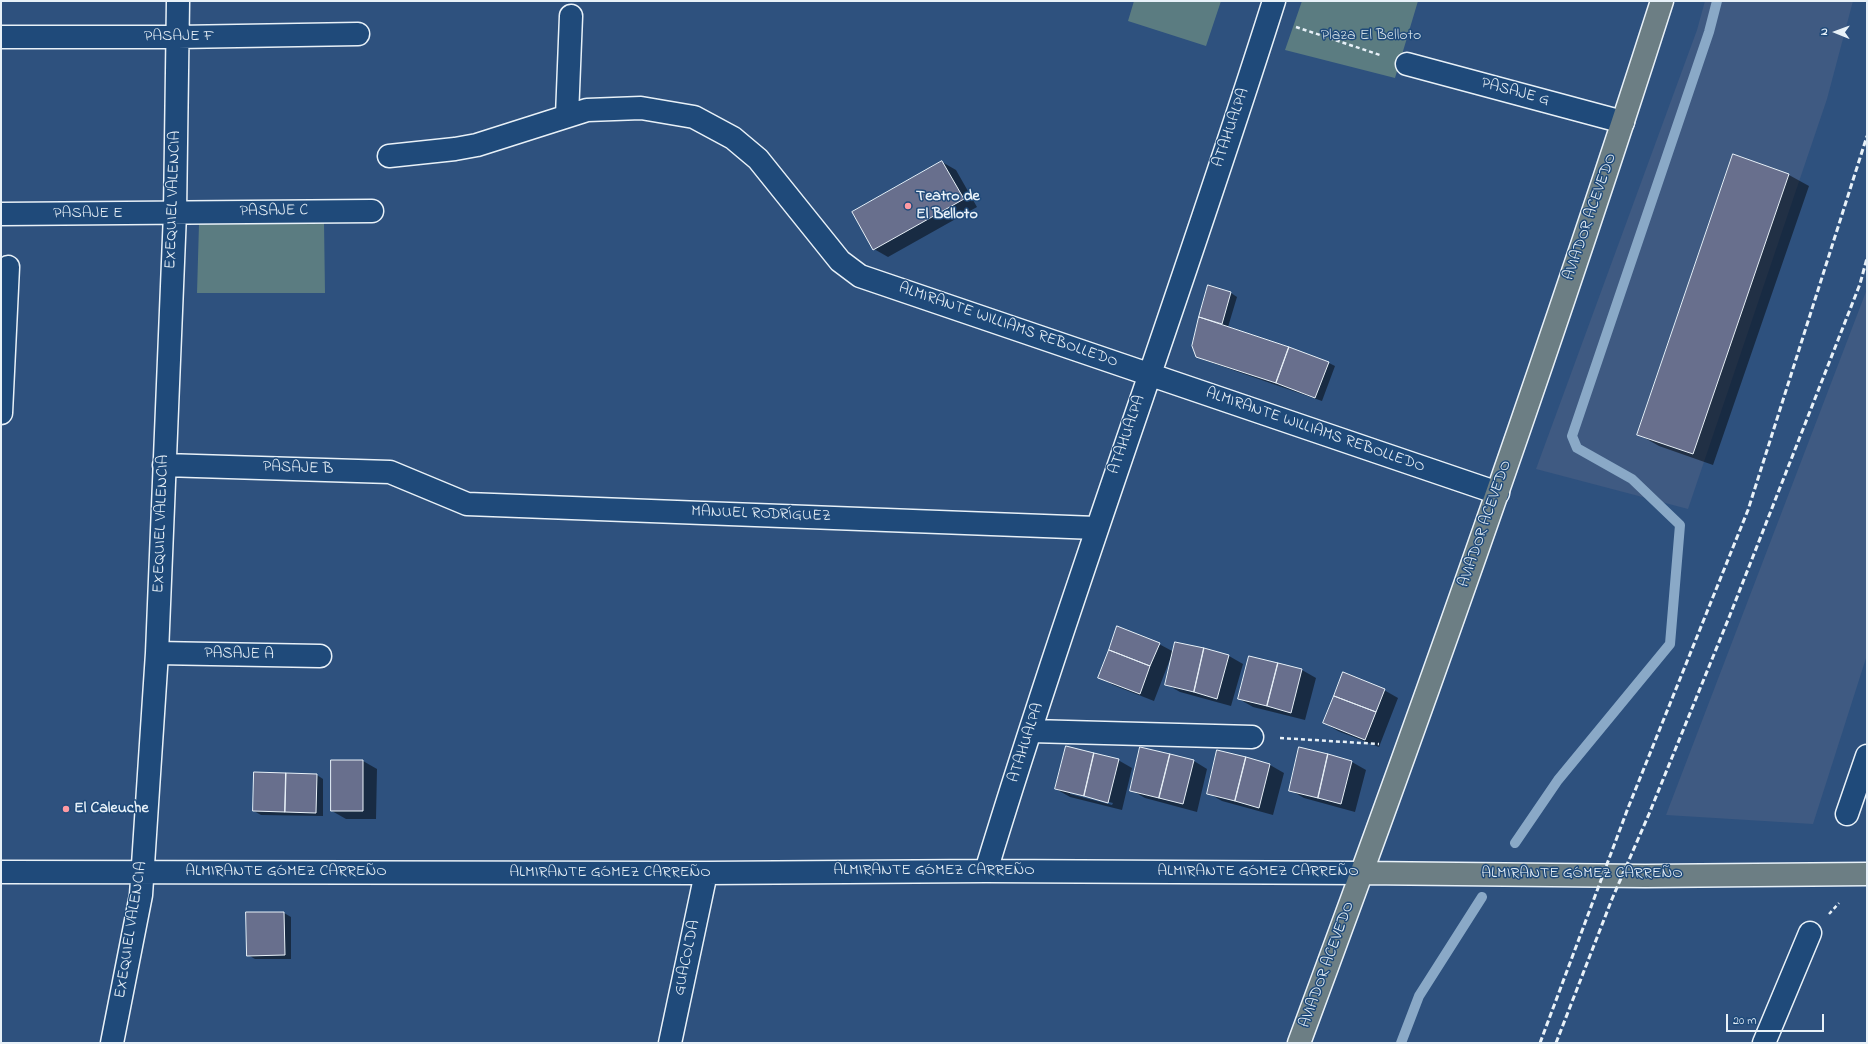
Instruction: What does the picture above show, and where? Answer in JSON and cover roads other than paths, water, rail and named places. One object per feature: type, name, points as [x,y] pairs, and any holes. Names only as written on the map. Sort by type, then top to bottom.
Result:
[{"type":"main road","name":"AVIADOR ACEVEDO","points":[[1299,1043],[1362,873],[1498,494],[1662,1]]},
{"type":"main road","name":"ALMIRANTE GÓMEZ CARREÑO","points":[[1362,873],[1645,876],[1867,874]]},
{"type":"street","name":"EXEQUIEL VALENCIA","points":[[112,1043],[139,906],[143,872],[157,653],[175,214],[178,1]]},
{"type":"street","name":"ATAHUALPA","points":[[986,871],[1096,528],[1150,374],[1272,9]]},
{"type":"street","points":[[568,116],[571,16]]},
{"type":"street","name":"PASAJE F","points":[[1,37],[178,37],[358,34]]},
{"type":"street","name":"PASAJE G","points":[[1407,64],[1623,122]]},
{"type":"street","name":"ALMIRANTE WILLIAMS REBOLLEDO","points":[[389,156],[455,149],[477,145],[587,110],[641,108],[694,117],[733,138],[758,160],[840,261],[860,276],[1498,494]]},
{"type":"street","name":"PASAJE C","points":[[175,214],[372,211]]},
{"type":"street","name":"PASAJE E","points":[[1,214],[175,214]]},
{"type":"street","points":[[1,412],[8,267]]},
{"type":"street","name":"PASAJE B","points":[[164,465],[390,472],[428,489]]},
{"type":"street","name":"MANUEL RODRÍGUEZ","points":[[428,489],[467,504],[1096,528]]},
{"type":"street","name":"PASAJE A","points":[[157,653],[320,656]]},
{"type":"street","points":[[1031,731],[1252,737]]},
{"type":"street","points":[[1847,814],[1867,756]]},
{"type":"street","name":"ALMIRANTE GÓMEZ CARREÑO","points":[[1,872],[706,873],[986,871],[1362,873]]},
{"type":"street","name":"GUACOLDA","points":[[670,1043],[706,873]]},
{"type":"street","points":[[1764,1043],[1810,933]]},
{"type":"waterway","points":[[1515,843],[1558,780],[1670,644],[1680,525],[1632,479],[1577,448],[1572,436],[1709,32],[1717,1]]},
{"type":"waterway","points":[[1401,1043],[1419,996],[1482,897]]},
{"type":"railway","points":[[1540,1043],[1628,808],[1748,510],[1867,136]]},
{"type":"railway","points":[[1556,1043],[1612,899],[1649,814],[1730,615],[1860,284],[1867,258]]},
{"type":"place","name":"Teatro de El Belloto","points":[[908,206]]},
{"type":"place","name":"El Caleuche","points":[[66,809]]},
{"type":"park label","name":"Plaza El Belloto","points":[[1371,36]]}]
